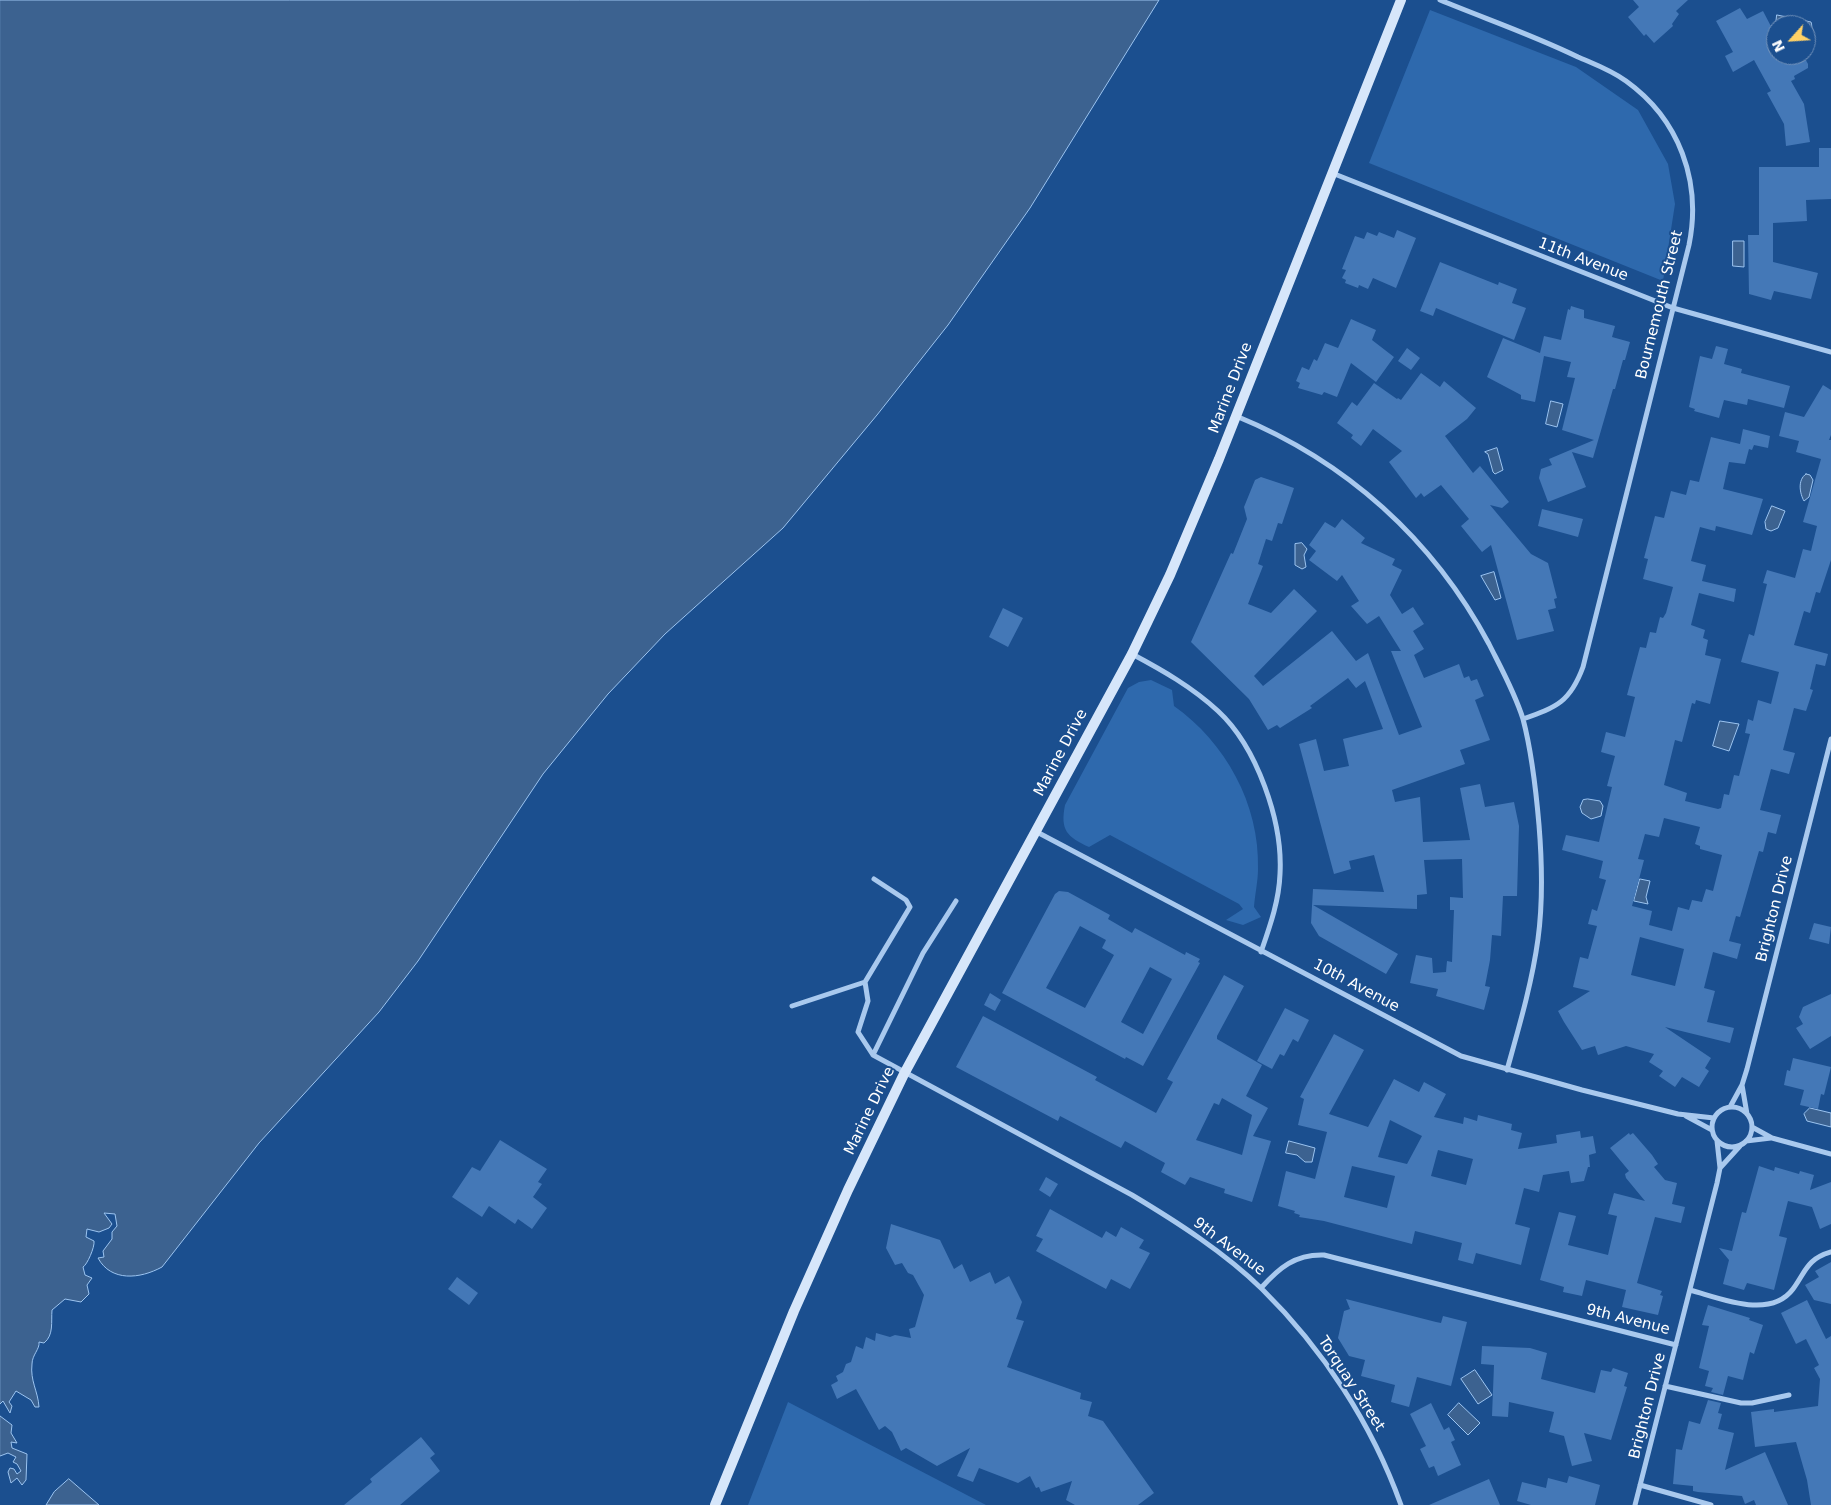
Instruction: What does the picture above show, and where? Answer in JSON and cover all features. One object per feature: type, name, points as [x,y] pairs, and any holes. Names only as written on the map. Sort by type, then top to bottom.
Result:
[{"type":"main road","name":"Marine Drive","points":[[715,1505],[794,1312],[848,1190],[904,1074],[1132,654],[1186,540],[1401,0]]},
{"type":"street","name":"Bournemouth Street","points":[[1440,0],[1608,70],[1641,93],[1662,116],[1677,140],[1691,176],[1694,211],[1691,233],[1674,308],[1577,683],[1572,692],[1559,704],[1522,719]]},
{"type":"street","name":"11th Avenue","points":[[1332,173],[1674,308],[1831,352]]},
{"type":"street","points":[[1236,416],[1289,440],[1341,472],[1361,486],[1406,527],[1444,573],[1471,612],[1506,678],[1522,719],[1538,813],[1541,849],[1538,938],[1529,985],[1507,1070]]},
{"type":"street","points":[[1132,654],[1189,688],[1219,712],[1235,731],[1258,773],[1274,814],[1281,873],[1277,900],[1261,952]]},
{"type":"street","name":"Brighton Drive","points":[[1730,1107],[1742,1085],[1831,739]]},
{"type":"street","name":"10th Avenue","points":[[1035,831],[1443,1048],[1481,1063],[1507,1070],[1684,1115],[1714,1118]]},
{"type":"street","points":[[873,1056],[858,1032],[868,1001],[865,982],[910,907],[906,900],[874,879]]},
{"type":"street","points":[[873,1056],[923,953],[956,901]]},
{"type":"street","points":[[792,1006],[865,982]]},
{"type":"street","name":"9th Avenue","points":[[873,1056],[1148,1205],[1223,1256],[1261,1288],[1275,1273],[1291,1261],[1300,1257],[1324,1255],[1676,1345]]},
{"type":"street","name":"Brighton Drive","points":[[1742,1085],[1747,1114]]},
{"type":"street","points":[[1730,1107],[1737,1108],[1747,1114],[1752,1127],[1751,1135],[1740,1146],[1728,1147],[1717,1141],[1712,1130],[1714,1118],[1722,1110],[1730,1107]]},
{"type":"street","name":"10th Avenue","points":[[1684,1115],[1712,1130]]},
{"type":"street","points":[[1752,1127],[1772,1138],[1831,1154]]},
{"type":"street","points":[[1746,1141],[1772,1138]]},
{"type":"street","name":"Brighton Drive","points":[[1635,1505],[1720,1168],[1717,1141]]},
{"type":"street","name":"Brighton Drive","points":[[1720,1168],[1740,1146]]},
{"type":"street","points":[[1690,1290],[1744,1304],[1762,1305],[1774,1303],[1793,1290],[1813,1260],[1831,1252]]},
{"type":"street","name":"Torquay Street","points":[[1261,1288],[1315,1349],[1350,1399],[1381,1455],[1401,1505]]},
{"type":"street","points":[[1666,1386],[1741,1403],[1789,1395]]},
{"type":"street","points":[[1640,1485],[1711,1505]]},
{"type":"shaded area","points":[[0,0],[1159,0],[1030,208],[948,325],[877,415],[783,528],[665,634],[608,694],[543,774],[418,961],[379,1012],[259,1143],[162,1267],[136,1276],[118,1275],[110,1271],[98,1258],[104,1257],[103,1251],[112,1239],[112,1232],[117,1226],[115,1214],[104,1213],[112,1224],[109,1228],[99,1232],[87,1229],[86,1237],[94,1241],[90,1256],[83,1267],[85,1275],[92,1278],[87,1285],[89,1294],[81,1302],[65,1299],[52,1310],[49,1336],[44,1343],[39,1342],[32,1361],[32,1376],[39,1407],[35,1407],[31,1400],[16,1391],[9,1402],[12,1406],[10,1413],[3,1401],[0,1404]]},
{"type":"shaded area","points":[[1430,10],[1576,67],[1638,110],[1668,164],[1675,204],[1663,281],[1369,163]]},
{"type":"shaded area","points":[[1733,241],[1744,241],[1744,267],[1733,266]]},
{"type":"shaded area","points":[[1551,401],[1563,404],[1557,427],[1546,424]]},
{"type":"shaded area","points":[[1497,448],[1503,470],[1495,474],[1488,454],[1485,452]]},
{"type":"shaded area","points":[[1806,474],[1810,475],[1813,480],[1809,497],[1804,501],[1801,495],[1800,483]]},
{"type":"shaded area","points":[[1772,506],[1785,511],[1778,528],[1771,531],[1766,529],[1765,522]]},
{"type":"shaded area","points":[[1302,543],[1307,549],[1304,555],[1306,567],[1302,569],[1295,565],[1295,544]]},
{"type":"shaded area","points":[[1494,572],[1501,598],[1495,600],[1481,576]]},
{"type":"shaded area","points":[[1151,680],[1172,690],[1174,706],[1209,738],[1224,756],[1246,798],[1253,821],[1257,845],[1258,874],[1254,907],[1261,917],[1243,925],[1226,920],[1243,909],[1239,904],[1110,835],[1089,847],[1070,836],[1065,827],[1065,805],[1128,688],[1139,682]]},
{"type":"shaded area","points":[[1720,721],[1739,724],[1729,751],[1713,746]]},
{"type":"shaded area","points":[[1583,800],[1600,801],[1603,806],[1601,816],[1591,819],[1582,813],[1580,807]]},
{"type":"shaded area","points":[[1640,879],[1650,881],[1646,897],[1648,904],[1634,901]]},
{"type":"shaded area","points":[[1810,1108],[1831,1113],[1831,1127],[1807,1121],[1804,1114]]},
{"type":"shaded area","points":[[1289,1141],[1315,1148],[1312,1162],[1305,1162],[1297,1155],[1286,1153]]},
{"type":"shaded area","points":[[1475,1370],[1492,1395],[1478,1404],[1461,1379]]},
{"type":"shaded area","points":[[788,1402],[986,1505],[748,1505]]},
{"type":"shaded area","points":[[1459,1403],[1480,1423],[1468,1435],[1448,1415]]},
{"type":"shaded area","points":[[0,1416],[12,1425],[11,1433],[17,1443],[11,1442],[12,1448],[27,1454],[26,1480],[22,1485],[17,1478],[11,1483],[8,1472],[10,1468],[14,1469],[17,1474],[21,1471],[17,1464],[13,1462],[16,1457],[8,1453],[0,1456]]},
{"type":"shaded area","points":[[69,1479],[99,1505],[46,1505],[54,1492]]},
{"type":"building","points":[[1633,0],[1688,0],[1676,11],[1679,14],[1672,24],[1673,26],[1654,43],[1646,34],[1644,36],[1628,17],[1639,7]]},
{"type":"building","points":[[1740,8],[1747,19],[1763,11],[1766,17],[1766,65],[1808,65],[1808,68],[1794,76],[1795,79],[1791,81],[1804,104],[1810,142],[1786,146],[1784,124],[1767,93],[1771,91],[1754,60],[1733,72],[1725,56],[1733,52],[1716,21]]},
{"type":"building","points":[[1819,148],[1831,148],[1831,199],[1806,200],[1807,221],[1773,223],[1773,262],[1818,273],[1811,299],[1774,291],[1771,300],[1749,294],[1748,235],[1759,235],[1759,167],[1819,167]]},
{"type":"building","points":[[1397,230],[1416,238],[1396,288],[1373,278],[1368,289],[1359,285],[1358,288],[1345,283],[1346,280],[1342,278],[1346,270],[1342,269],[1355,236],[1364,239],[1367,232],[1377,236],[1379,232],[1394,238]]},
{"type":"building","points":[[1440,262],[1498,285],[1499,282],[1517,289],[1512,303],[1526,308],[1514,340],[1436,308],[1433,316],[1420,311]]},
{"type":"building","points":[[1571,306],[1584,310],[1584,318],[1615,326],[1612,337],[1630,342],[1615,389],[1613,389],[1593,458],[1572,452],[1586,487],[1548,502],[1539,478],[1541,469],[1552,465],[1549,459],[1594,440],[1562,430],[1575,378],[1567,377],[1571,362],[1544,356],[1535,402],[1521,399],[1521,395],[1487,377],[1503,338],[1540,353],[1544,336],[1561,340],[1568,309],[1570,310]]},
{"type":"building","points":[[1351,319],[1376,330],[1372,340],[1394,357],[1376,382],[1351,363],[1337,397],[1324,392],[1322,395],[1298,388],[1300,383],[1296,381],[1302,367],[1309,370],[1314,359],[1317,361],[1325,343],[1338,348]]},
{"type":"building","points":[[1716,346],[1728,349],[1724,364],[1742,369],[1741,373],[1790,386],[1784,408],[1748,399],[1747,405],[1724,400],[1719,418],[1694,411],[1695,409],[1689,407],[1700,356],[1712,359]]},
{"type":"building","points":[[1407,348],[1420,358],[1411,370],[1398,361]]},
{"type":"building","points":[[1421,373],[1440,387],[1444,381],[1476,408],[1467,419],[1445,436],[1473,473],[1480,466],[1509,502],[1502,508],[1490,505],[1531,554],[1548,563],[1557,598],[1554,599],[1556,608],[1548,610],[1554,631],[1517,640],[1491,545],[1482,552],[1461,526],[1469,519],[1441,485],[1424,497],[1421,493],[1416,498],[1389,462],[1402,451],[1373,429],[1361,446],[1351,438],[1353,435],[1337,423],[1352,402],[1357,406],[1374,383],[1401,400]]},
{"type":"building","points":[[1823,385],[1831,390],[1831,435],[1829,440],[1831,440],[1831,560],[1820,593],[1816,592],[1810,613],[1804,611],[1794,645],[1828,654],[1825,666],[1816,664],[1810,689],[1813,690],[1806,711],[1794,708],[1783,750],[1795,753],[1789,774],[1771,769],[1760,810],[1781,815],[1776,834],[1768,832],[1763,852],[1759,851],[1740,917],[1736,916],[1729,941],[1741,944],[1737,959],[1713,952],[1704,988],[1715,991],[1707,1022],[1734,1028],[1730,1043],[1665,1027],[1711,1058],[1705,1068],[1709,1071],[1699,1087],[1682,1077],[1675,1087],[1659,1076],[1663,1071],[1649,1062],[1654,1054],[1626,1046],[1598,1055],[1595,1046],[1582,1050],[1558,1011],[1590,991],[1573,987],[1580,957],[1588,959],[1597,926],[1588,924],[1592,909],[1597,911],[1606,880],[1599,878],[1603,861],[1562,850],[1566,835],[1599,842],[1612,787],[1607,786],[1615,756],[1601,752],[1606,732],[1625,737],[1635,697],[1627,695],[1640,647],[1646,648],[1650,632],[1656,633],[1660,617],[1663,618],[1666,613],[1673,587],[1643,579],[1648,559],[1644,558],[1655,516],[1664,518],[1671,491],[1686,495],[1690,480],[1699,482],[1711,437],[1740,444],[1743,429],[1770,436],[1768,448],[1754,445],[1752,450],[1749,449],[1745,464],[1729,462],[1723,489],[1763,499],[1752,535],[1716,526],[1715,531],[1700,527],[1691,561],[1706,565],[1702,581],[1736,589],[1734,602],[1699,593],[1691,625],[1705,630],[1703,638],[1708,640],[1705,655],[1721,659],[1710,704],[1696,700],[1695,704],[1692,703],[1682,742],[1675,740],[1664,785],[1687,793],[1685,801],[1718,809],[1721,808],[1724,794],[1729,795],[1734,775],[1739,776],[1750,734],[1745,733],[1748,719],[1753,721],[1758,700],[1771,704],[1779,672],[1741,662],[1749,634],[1754,636],[1767,584],[1763,583],[1767,570],[1795,578],[1803,549],[1811,551],[1817,526],[1803,522],[1821,459],[1796,452],[1799,441],[1779,436],[1785,412],[1804,417]],"holes":[[[1664,818],[1700,827],[1695,844],[1700,846],[1700,849],[1722,855],[1713,891],[1706,889],[1702,902],[1692,900],[1689,910],[1678,907],[1672,931],[1649,925],[1652,911],[1632,906],[1644,860],[1638,859],[1645,834],[1659,837]],[[1640,937],[1684,949],[1675,986],[1631,975]]]},
{"type":"building","points":[[1261,477],[1294,488],[1282,524],[1278,523],[1272,541],[1266,539],[1258,564],[1263,566],[1248,604],[1271,613],[1294,589],[1317,611],[1254,676],[1263,686],[1332,631],[1356,661],[1368,653],[1399,735],[1422,727],[1391,651],[1401,651],[1379,616],[1367,624],[1351,606],[1359,601],[1342,575],[1337,581],[1309,560],[1316,551],[1309,545],[1325,522],[1335,528],[1342,519],[1365,538],[1361,543],[1395,559],[1392,565],[1402,570],[1390,595],[1402,614],[1413,607],[1424,624],[1413,631],[1424,649],[1414,655],[1424,678],[1459,664],[1464,678],[1469,676],[1471,681],[1477,679],[1484,696],[1475,700],[1490,740],[1460,750],[1465,764],[1392,790],[1395,802],[1420,797],[1423,842],[1470,840],[1460,788],[1480,784],[1485,807],[1514,802],[1519,826],[1517,896],[1503,896],[1501,936],[1492,935],[1485,986],[1490,987],[1484,1010],[1436,996],[1438,989],[1410,983],[1416,955],[1432,958],[1433,973],[1446,972],[1447,961],[1452,962],[1454,910],[1450,910],[1450,897],[1463,898],[1462,859],[1424,860],[1427,894],[1417,895],[1417,909],[1313,905],[1398,954],[1386,974],[1319,936],[1311,923],[1313,889],[1384,892],[1374,855],[1349,861],[1351,869],[1334,874],[1299,744],[1316,739],[1324,771],[1349,766],[1343,739],[1383,729],[1365,681],[1356,688],[1348,678],[1310,706],[1312,708],[1280,728],[1277,725],[1268,730],[1249,699],[1191,642],[1231,553],[1233,554],[1247,519],[1244,507],[1255,480]]},
{"type":"building","points":[[1542,509],[1583,519],[1578,537],[1538,526]]},
{"type":"building","points":[[1003,608],[1023,618],[1008,647],[989,637]]},
{"type":"building","points":[[1059,891],[1068,892],[1110,915],[1108,919],[1132,933],[1135,928],[1185,955],[1186,952],[1200,959],[1198,962],[1200,963],[1143,1066],[1126,1057],[1125,1059],[1002,993],[1055,894]],"holes":[[[1080,926],[1106,940],[1102,948],[1114,955],[1085,1008],[1046,988]],[[1150,967],[1172,979],[1143,1034],[1121,1022]]]},
{"type":"building","points":[[1814,923],[1831,927],[1829,944],[1809,939]]},
{"type":"building","points":[[1224,975],[1244,986],[1217,1039],[1262,1065],[1246,1096],[1268,1108],[1253,1136],[1271,1141],[1252,1202],[1224,1193],[1225,1189],[1190,1177],[1185,1185],[1161,1172],[1165,1163],[1125,1141],[1121,1148],[1060,1116],[1058,1121],[956,1067],[983,1016],[1097,1077],[1095,1080],[1156,1113],[1173,1082],[1167,1079]],"holes":[[[1222,1098],[1252,1115],[1242,1155],[1196,1140],[1214,1103],[1219,1105]]]},
{"type":"building","points":[[990,993],[1001,1000],[995,1011],[984,1005]]},
{"type":"building","points":[[1831,994],[1831,1036],[1810,1049],[1796,1028],[1803,1024],[1799,1017],[1803,1007]]},
{"type":"building","points":[[1285,1008],[1309,1020],[1298,1042],[1293,1039],[1284,1056],[1280,1054],[1272,1069],[1257,1061]]},
{"type":"building","points":[[1334,1034],[1364,1050],[1329,1114],[1368,1127],[1394,1079],[1419,1092],[1424,1082],[1446,1094],[1434,1117],[1463,1124],[1464,1117],[1477,1121],[1478,1115],[1512,1124],[1511,1130],[1522,1133],[1518,1149],[1557,1143],[1556,1135],[1580,1131],[1581,1138],[1593,1136],[1596,1153],[1589,1155],[1590,1167],[1588,1167],[1584,1181],[1571,1183],[1569,1171],[1543,1175],[1539,1192],[1524,1188],[1515,1224],[1530,1228],[1521,1265],[1476,1253],[1473,1264],[1458,1260],[1462,1243],[1415,1231],[1412,1244],[1324,1221],[1299,1217],[1300,1215],[1294,1213],[1295,1211],[1278,1206],[1286,1171],[1315,1179],[1327,1132],[1298,1125],[1304,1099],[1300,1097]],"holes":[[[1390,1120],[1422,1136],[1407,1164],[1378,1157]],[[1438,1150],[1473,1159],[1466,1185],[1431,1176]],[[1352,1166],[1395,1176],[1387,1208],[1344,1197]]]},
{"type":"building","points":[[1793,1058],[1831,1067],[1824,1095],[1821,1094],[1818,1109],[1800,1105],[1804,1090],[1784,1085],[1787,1070],[1790,1071]]},
{"type":"building","points":[[1629,1133],[1630,1135],[1633,1133],[1652,1155],[1658,1164],[1654,1167],[1665,1180],[1677,1183],[1672,1204],[1685,1207],[1681,1223],[1655,1217],[1637,1283],[1662,1291],[1660,1295],[1663,1296],[1658,1315],[1622,1307],[1626,1290],[1586,1280],[1582,1296],[1563,1292],[1564,1287],[1540,1280],[1559,1212],[1576,1216],[1568,1245],[1608,1255],[1617,1216],[1608,1214],[1614,1193],[1645,1201],[1626,1178],[1625,1174],[1629,1171],[1610,1148]]},
{"type":"building","points":[[500,1140],[547,1169],[538,1182],[542,1184],[533,1197],[547,1208],[532,1229],[518,1219],[515,1224],[489,1206],[482,1217],[452,1197],[472,1167],[480,1171]]},
{"type":"building","points":[[1759,1166],[1774,1171],[1775,1167],[1799,1174],[1800,1171],[1814,1175],[1810,1190],[1831,1182],[1831,1224],[1820,1229],[1812,1207],[1788,1201],[1779,1236],[1787,1238],[1774,1290],[1747,1283],[1744,1290],[1723,1284],[1729,1260],[1719,1248],[1732,1251],[1742,1212],[1746,1213]]},
{"type":"building","points":[[1046,1177],[1058,1184],[1050,1197],[1039,1190]]},
{"type":"building","points":[[1050,1209],[1102,1238],[1106,1231],[1116,1237],[1121,1227],[1144,1240],[1139,1248],[1150,1253],[1130,1289],[1111,1279],[1106,1289],[1036,1251],[1043,1239],[1036,1236]]},
{"type":"building","points":[[891,1224],[940,1240],[954,1269],[962,1264],[970,1282],[990,1272],[995,1284],[1009,1276],[1022,1302],[1016,1319],[1024,1321],[1007,1367],[1081,1393],[1080,1399],[1092,1402],[1088,1416],[1103,1421],[1154,1493],[1138,1505],[1075,1505],[1066,1500],[1072,1481],[1041,1492],[1039,1487],[1036,1488],[1030,1476],[1018,1483],[979,1468],[973,1482],[957,1476],[970,1448],[937,1466],[906,1448],[901,1451],[892,1432],[885,1426],[879,1430],[856,1389],[837,1399],[831,1385],[838,1381],[836,1376],[843,1372],[846,1364],[851,1362],[856,1346],[863,1349],[866,1337],[875,1341],[876,1333],[890,1337],[895,1335],[911,1338],[909,1329],[915,1327],[924,1295],[913,1275],[908,1273],[902,1263],[895,1265],[886,1248]]},
{"type":"building","points":[[1831,1262],[1831,1304],[1814,1300],[1805,1285],[1819,1277],[1815,1271]]},
{"type":"building","points":[[457,1277],[478,1293],[469,1305],[448,1289]]},
{"type":"building","points":[[1346,1299],[1441,1323],[1443,1316],[1467,1322],[1451,1386],[1417,1377],[1409,1407],[1391,1402],[1395,1385],[1361,1376],[1365,1360],[1349,1356],[1338,1338],[1344,1311],[1350,1309]]},
{"type":"building","points":[[1807,1300],[1826,1339],[1831,1336],[1831,1505],[1811,1505],[1807,1480],[1796,1442],[1755,1447],[1751,1412],[1774,1409],[1774,1412],[1818,1406],[1820,1379],[1814,1368],[1819,1365],[1806,1339],[1796,1344],[1781,1313]]},
{"type":"building","points":[[1708,1305],[1750,1318],[1749,1320],[1763,1325],[1754,1354],[1750,1352],[1743,1380],[1728,1376],[1723,1395],[1711,1392],[1713,1388],[1705,1386],[1709,1371],[1699,1368],[1709,1326],[1702,1325]]},
{"type":"building","points":[[1482,1346],[1530,1348],[1547,1353],[1541,1379],[1595,1393],[1601,1370],[1611,1372],[1613,1368],[1628,1373],[1624,1386],[1627,1387],[1611,1440],[1584,1433],[1592,1461],[1572,1466],[1564,1436],[1549,1432],[1554,1412],[1509,1402],[1508,1417],[1492,1416],[1494,1365],[1481,1364]]},
{"type":"building","points":[[1708,1400],[1721,1403],[1718,1413],[1722,1414],[1718,1429],[1734,1433],[1725,1470],[1765,1452],[1788,1505],[1756,1505],[1754,1500],[1745,1504],[1742,1496],[1698,1492],[1693,1491],[1693,1486],[1673,1484],[1676,1449],[1682,1450],[1689,1421],[1700,1424]]},
{"type":"building","points":[[1431,1403],[1444,1430],[1449,1427],[1455,1440],[1451,1442],[1461,1465],[1438,1476],[1434,1466],[1429,1468],[1420,1449],[1426,1446],[1410,1414]]},
{"type":"building","points":[[421,1437],[435,1454],[430,1458],[440,1471],[400,1505],[344,1505],[372,1482],[370,1479]]},
{"type":"building","points":[[1569,1476],[1600,1485],[1595,1505],[1531,1505],[1517,1501],[1522,1482],[1546,1488],[1548,1478],[1567,1483]]},
{"type":"building","points":[[1489,1479],[1500,1505],[1429,1505]]}]
